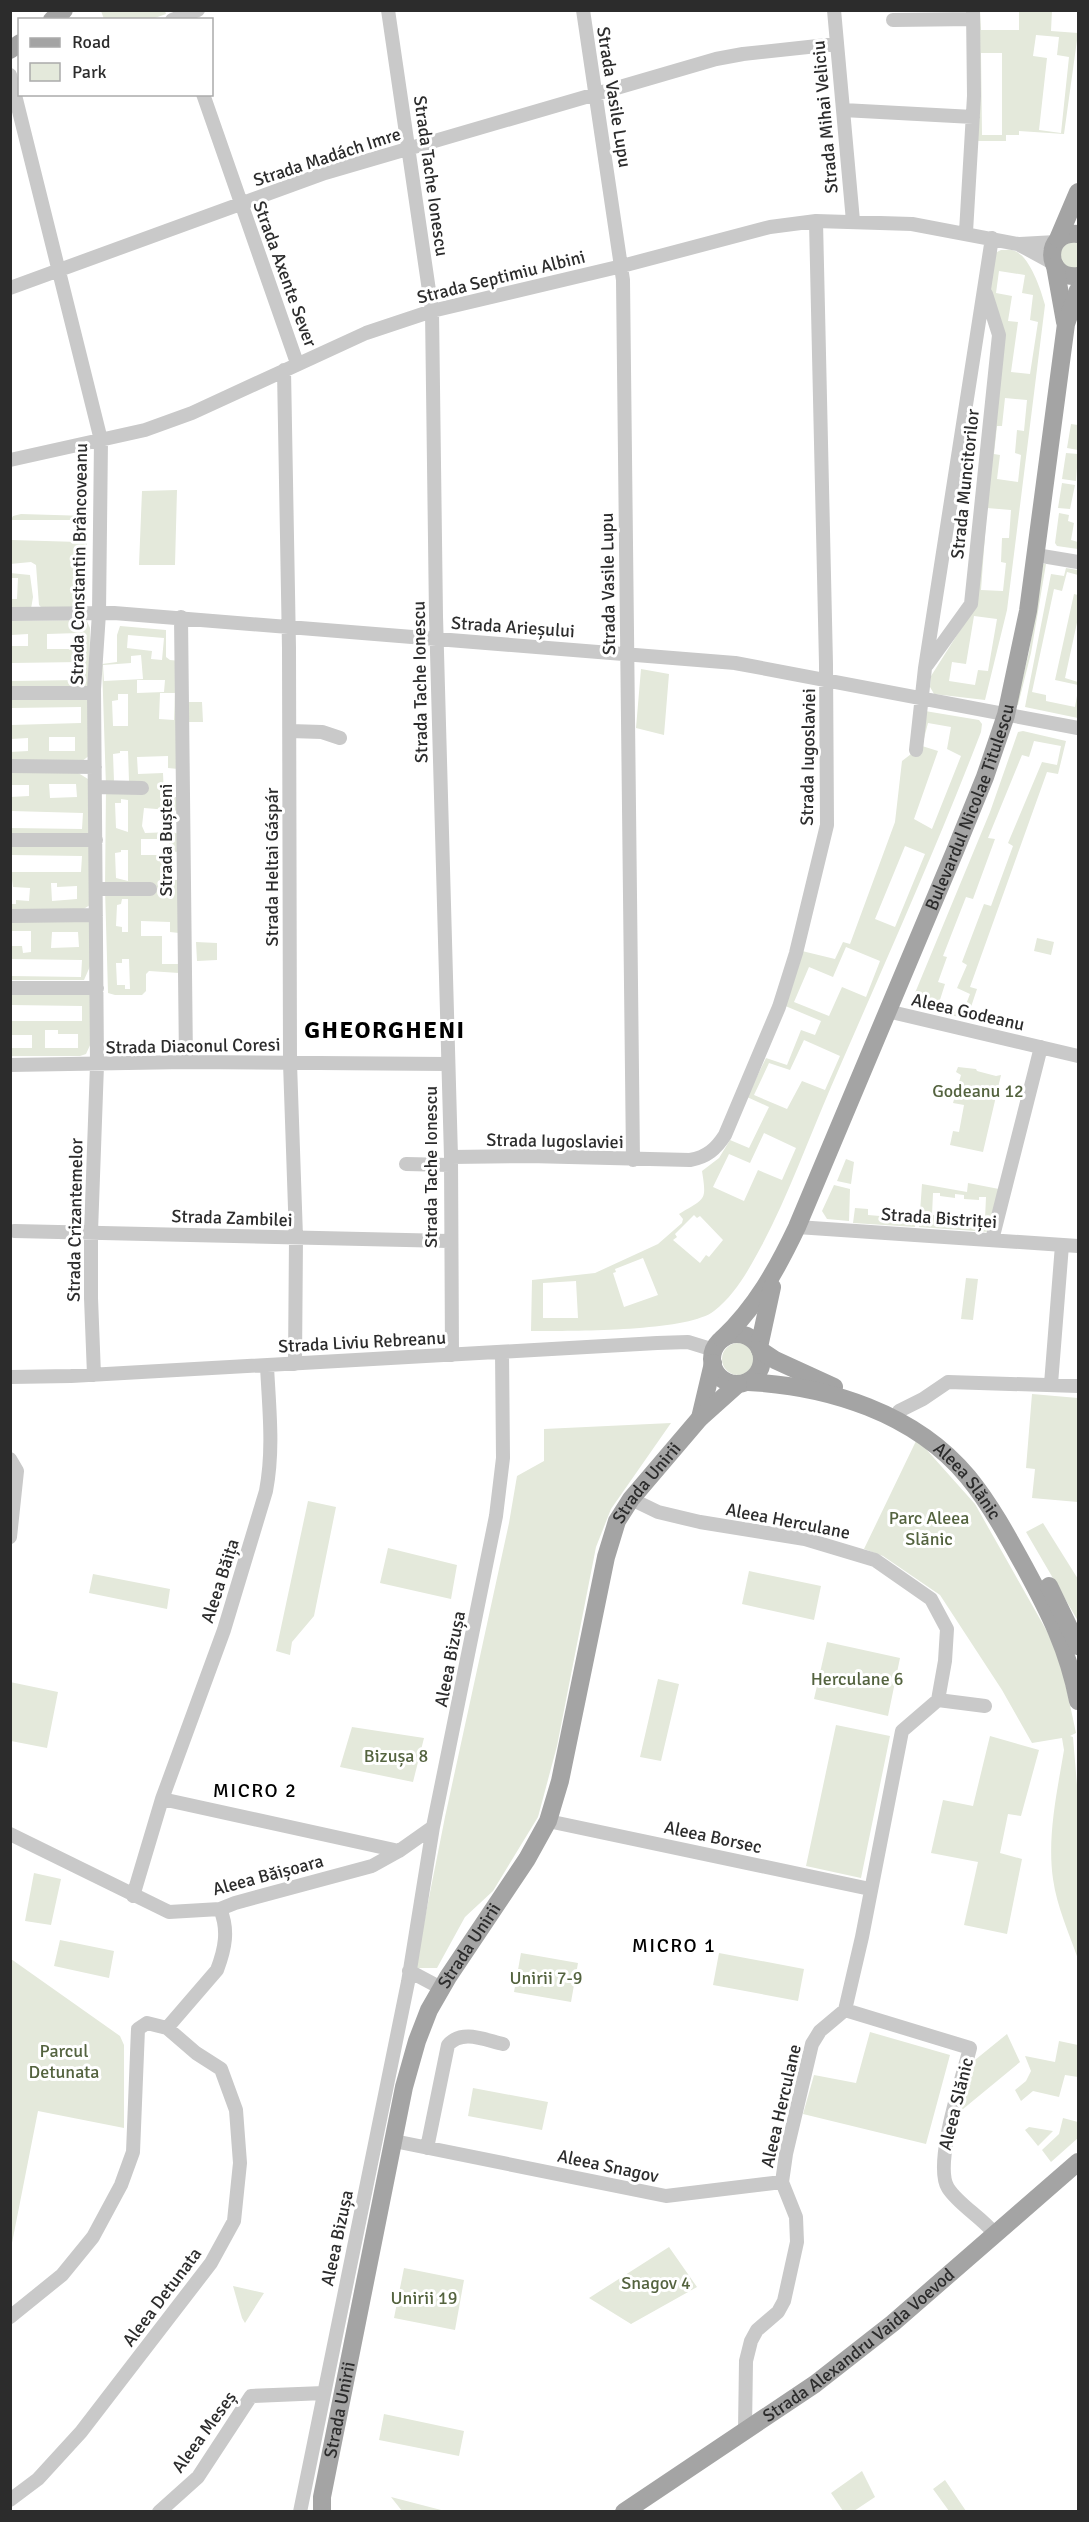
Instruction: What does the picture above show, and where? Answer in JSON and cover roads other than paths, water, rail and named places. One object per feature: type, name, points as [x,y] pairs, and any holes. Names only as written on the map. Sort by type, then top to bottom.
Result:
[{"type":"main road","points":[[1057,241],[1078,192]]},
{"type":"main road","points":[[1057,241],[1067,234],[1078,234]]},
{"type":"main road","name":"Bulevardul Nicolae Titulescu","points":[[1057,241],[1052,252],[1066,324]]},
{"type":"main road","points":[[1054,265],[1065,274],[1078,276]]},
{"type":"main road","name":"Bulevardul Nicolae Titulescu","points":[[716,1351],[752,1308],[779,1265],[797,1227],[981,787],[1006,715],[1025,630],[1066,324],[1078,291]]},
{"type":"main road","name":"Bulevardul Nicolae Titulescu","points":[[760,1348],[765,1314],[779,1265]]},
{"type":"main road","points":[[731,1335],[742,1335],[751,1339],[760,1348],[761,1368],[756,1376],[743,1383],[728,1383],[719,1377],[716,1351],[731,1335]]},
{"type":"main road","name":"Aleea Slănic","points":[[760,1348],[775,1360],[822,1383],[920,1421],[954,1446],[984,1479],[1020,1534],[1060,1606],[1078,1646]]},
{"type":"main road","name":"Strada Unirii","points":[[700,1418],[716,1351]]},
{"type":"main road","name":"Aleea Slănic","points":[[743,1383],[786,1385],[845,1400],[895,1419],[936,1445],[968,1477],[1002,1526],[1063,1642],[1072,1670],[1078,1701]]},
{"type":"main road","name":"Strada Unirii","points":[[322,2511],[322,2497],[414,2048],[429,2010],[441,1988],[511,1885],[548,1821],[560,1781],[608,1551],[617,1521],[631,1499],[700,1418],[743,1383]]},
{"type":"main road","name":"Strada Alexandru Vaida Voevod","points":[[624,2511],[791,2402],[875,2338],[1078,2162]]},
{"type":"street","points":[[174,17],[198,10]]},
{"type":"street","name":"Strada Tache Ionescu","points":[[388,10],[432,311],[437,639],[451,1161],[449,1241],[452,1355]]},
{"type":"street","name":"Strada Vasile Lupu","points":[[583,10],[622,266],[633,1160]]},
{"type":"street","name":"Strada Mihai Veliciu","points":[[834,10],[853,221]]},
{"type":"street","points":[[893,20],[973,15],[973,117],[966,232]]},
{"type":"street","name":"Strada Madách Imre","points":[[10,288],[325,174],[409,148],[716,59],[836,44]]},
{"type":"street","name":"Strada Constantin Brâncoveanu","points":[[14,76],[18,94]]},
{"type":"street","name":"Strada Constantin Brâncoveanu","points":[[19,96],[58,271],[101,440],[99,613],[94,693],[97,1065]]},
{"type":"street","name":"Strada Axente Sever","points":[[204,96],[297,363]]},
{"type":"street","points":[[843,110],[973,117]]},
{"type":"street","name":"Strada Septimiu Albini","points":[[10,460],[145,430],[192,413],[366,333],[432,311],[622,266],[757,230],[816,221],[912,224],[966,232],[1018,244],[1054,265]]},
{"type":"street","name":"Strada Iugoslaviei","points":[[405,1164],[529,1156],[657,1161],[698,1159],[718,1145],[741,1100],[779,1007],[796,953],[827,825],[816,221]]},
{"type":"street","name":"Strada Muncitorilor","points":[[916,750],[925,668],[992,238]]},
{"type":"street","name":"Strada Septimiu Albini","points":[[1018,244],[1057,241]]},
{"type":"street","name":"Strada Muncitorilor","points":[[925,668],[970,603],[999,335],[985,292]]},
{"type":"street","name":"Strada Heltai Gáspár","points":[[284,370],[290,732],[290,1063],[296,1237],[295,1364]]},
{"type":"street","points":[[1036,555],[1078,562]]},
{"type":"street","name":"Strada Arieșului","points":[[10,614],[99,613],[181,617],[735,663],[1078,728]]},
{"type":"street","name":"Strada Bușteni","points":[[181,617],[186,1062]]},
{"type":"street","points":[[10,693],[94,693]]},
{"type":"street","points":[[290,732],[322,732],[340,738]]},
{"type":"street","points":[[10,766],[95,768]]},
{"type":"street","points":[[95,787],[142,788]]},
{"type":"street","points":[[10,840],[96,840]]},
{"type":"street","points":[[96,889],[150,889]]},
{"type":"street","points":[[10,916],[96,915]]},
{"type":"street","points":[[10,988],[97,988]]},
{"type":"street","name":"Aleea Godeanu","points":[[887,1011],[1078,1056]]},
{"type":"street","name":"Aleea Godeanu","points":[[992,1240],[1041,1047]]},
{"type":"street","name":"Strada Diaconul Coresi","points":[[10,1065],[186,1062],[448,1064]]},
{"type":"street","name":"Strada Crizantemelor","points":[[94,1375],[91,1298],[97,1065]]},
{"type":"street","name":"Strada Bistriței","points":[[797,1227],[1078,1246]]},
{"type":"street","name":"Strada Zambilei","points":[[14,1231],[449,1241]]},
{"type":"street","points":[[1051,1384],[1062,1245]]},
{"type":"street","name":"Strada Liviu Rebreanu","points":[[10,1377],[94,1375],[688,1342],[716,1351]]},
{"type":"street","name":"Aleea Bizușa","points":[[300,2511],[405,1994],[433,1827],[473,1639],[496,1516],[503,1458],[502,1352]]},
{"type":"street","name":"Aleea Băița","points":[[133,1896],[162,1799],[224,1630],[266,1491],[271,1444],[267,1366]]},
{"type":"street","points":[[899,1411],[923,1399],[948,1382],[1078,1386]]},
{"type":"street","points":[[10,1459],[17,1471],[10,1537]]},
{"type":"street","name":"Aleea Herculane","points":[[631,1499],[658,1512],[700,1522],[805,1539],[875,1560],[931,1599],[947,1629],[945,1661],[938,1700]]},
{"type":"street","points":[[845,2010],[862,1937],[902,1731],[938,1700],[985,1706]]},
{"type":"street","points":[[162,1799],[399,1851]]},
{"type":"street","name":"Aleea Borsec","points":[[548,1821],[870,1889]]},
{"type":"street","name":"Aleea Băișoara","points":[[10,1834],[169,1912],[220,1909],[236,1902],[372,1866],[399,1851],[433,1827]]},
{"type":"street","points":[[167,2028],[217,1970],[222,1958],[226,1930],[226,1923],[220,1909]]},
{"type":"street","points":[[409,1971],[441,1988]]},
{"type":"street","name":"Aleea Herculane","points":[[745,2430],[747,2361],[751,2342],[758,2330],[778,2312],[784,2301],[797,2242],[796,2217],[782,2182],[786,2154],[812,2044],[820,2031],[845,2010]]},
{"type":"street","name":"Aleea Slănic","points":[[845,2010],[970,2048],[946,2143],[942,2174],[948,2188],[994,2233]]},
{"type":"street","name":"Aleea Detunata","points":[[10,2317],[62,2275],[93,2237],[122,2185],[134,2152],[138,2029],[147,2023],[167,2028],[196,2053],[220,2069],[236,2110],[240,2163],[234,2221],[212,2263],[81,2432],[38,2479],[10,2500]]},
{"type":"street","points":[[428,2148],[448,2045],[454,2038],[462,2035],[503,2044]]},
{"type":"street","name":"Aleea Snagov","points":[[394,2141],[666,2196],[782,2182]]},
{"type":"street","name":"Aleea Meseș","points":[[159,2511],[198,2477],[251,2396],[324,2393]]},
{"type":"district","name":"GHEORGHENI","points":[[385,1030]]},
{"type":"district","name":"MICRO 2","points":[[255,1790]]},
{"type":"district","name":"MICRO 1","points":[[674,1945]]},
{"type":"park label","name":"Godeanu 12","points":[[978,1091]]},
{"type":"park label","name":"Parc Aleea Slănic","points":[[929,1528]]},
{"type":"park label","name":"Herculane 6","points":[[857,1679]]},
{"type":"park label","name":"Bizușa 8","points":[[396,1756]]},
{"type":"park label","name":"Unirii 7-9","points":[[546,1978]]},
{"type":"park label","name":"Parcul Detunata","points":[[64,2061]]},
{"type":"park label","name":"Snagov 4","points":[[656,2283]]},
{"type":"park label","name":"Unirii 19","points":[[424,2298]]}]
